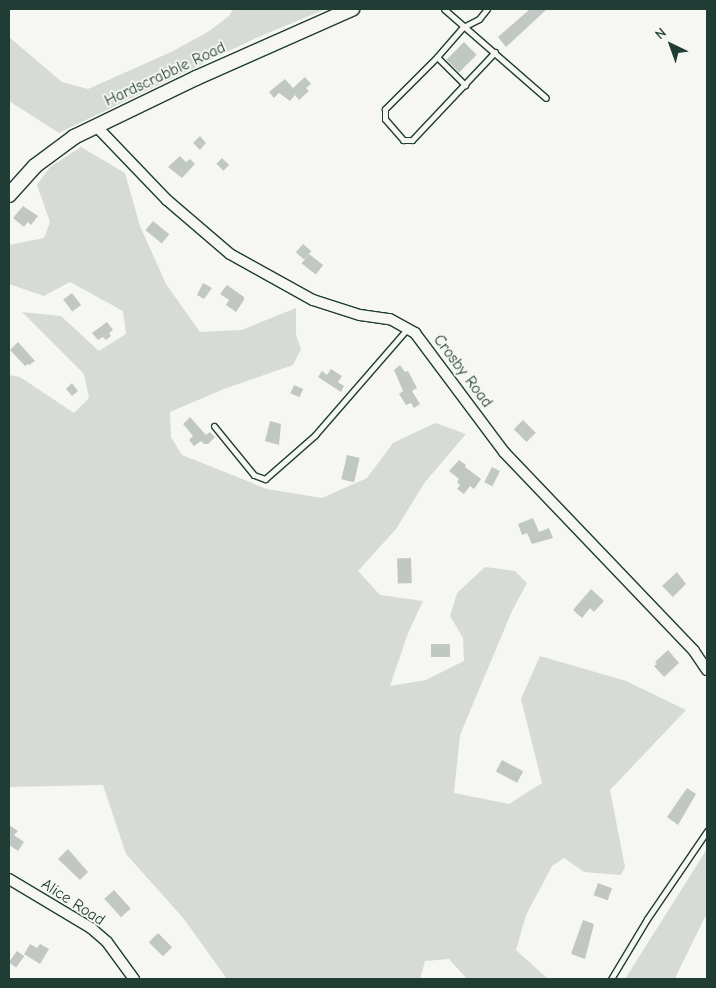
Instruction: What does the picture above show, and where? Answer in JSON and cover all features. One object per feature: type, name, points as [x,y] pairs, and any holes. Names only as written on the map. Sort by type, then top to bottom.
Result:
[{"type":"street","name":"Hardscrabble Road","points":[[9,195],[35,166],[55,149],[96,126],[352,9]]},
{"type":"street","name":"Crosby Road","points":[[96,126],[167,200],[230,254],[312,300],[360,315],[390,319],[415,333],[477,416],[528,478],[688,644],[707,670]]},
{"type":"street","name":"Alice Road","points":[[9,879],[91,928],[107,942],[134,979]]},
{"type":"lane","points":[[444,9],[546,98]]},
{"type":"lane","points":[[487,9],[479,18],[463,26],[437,57],[385,110],[385,119],[403,140],[412,140],[495,52]]},
{"type":"lane","points":[[437,57],[465,85]]},
{"type":"lane","points":[[214,426],[254,475],[265,479],[315,435],[407,329]]},
{"type":"lane","points":[[611,979],[647,918],[707,831]]},
{"type":"shaded area","points":[[233,9],[326,9],[256,38],[59,133],[9,101],[9,37],[62,82],[88,89],[171,52],[208,32],[229,16]]},
{"type":"shaded area","points":[[81,147],[125,173],[140,226],[166,284],[200,332],[242,330],[296,308],[296,335],[301,349],[293,365],[224,389],[170,412],[171,437],[182,455],[267,489],[322,498],[367,478],[393,443],[435,423],[466,434],[425,482],[396,529],[358,571],[380,595],[423,601],[408,633],[390,686],[426,680],[464,661],[463,638],[450,616],[457,593],[485,567],[515,571],[527,583],[512,611],[460,735],[454,793],[509,804],[542,783],[521,699],[540,656],[626,681],[686,710],[610,790],[625,867],[621,875],[584,872],[564,858],[552,866],[526,915],[516,950],[548,979],[467,979],[449,959],[425,961],[420,979],[227,979],[184,919],[126,854],[103,785],[9,787],[9,375],[20,377],[74,413],[89,398],[84,374],[22,312],[61,316],[99,351],[126,334],[123,311],[70,282],[44,296],[9,284],[9,245],[44,238],[50,222],[37,185],[50,167]]},
{"type":"shaded area","points":[[707,849],[707,913],[676,976],[677,979],[625,979]]},
{"type":"building","points":[[530,9],[547,9],[506,47],[498,37]]},
{"type":"building","points":[[464,42],[477,55],[459,72],[446,60]]},
{"type":"building","points":[[305,77],[311,84],[306,88],[309,91],[299,100],[295,95],[290,101],[279,93],[274,98],[269,92],[285,79],[293,88]]},
{"type":"building","points":[[200,136],[206,143],[200,150],[193,143]]},
{"type":"building","points":[[180,156],[186,162],[190,159],[195,164],[182,178],[168,167]]},
{"type":"building","points":[[222,158],[229,165],[223,171],[216,164]]},
{"type":"building","points":[[23,206],[38,216],[31,225],[28,222],[24,227],[13,218]]},
{"type":"building","points":[[153,221],[169,234],[162,244],[145,230]]},
{"type":"building","points":[[303,244],[311,251],[304,260],[296,252]]},
{"type":"building","points":[[309,254],[323,265],[316,275],[302,263]]},
{"type":"building","points":[[203,283],[212,288],[204,299],[197,295]]},
{"type":"building","points":[[227,285],[244,297],[236,312],[226,305],[229,300],[220,294]]},
{"type":"building","points":[[72,293],[81,305],[72,312],[63,300]]},
{"type":"building","points":[[107,322],[113,330],[109,333],[111,336],[106,340],[103,337],[98,340],[92,333]]},
{"type":"building","points":[[18,342],[35,361],[29,365],[25,366],[10,350]]},
{"type":"building","points":[[400,365],[405,372],[408,371],[417,388],[412,391],[420,404],[414,408],[411,403],[406,405],[399,394],[403,391],[394,370]]},
{"type":"building","points":[[331,369],[342,376],[338,382],[344,386],[341,392],[318,377],[322,371],[327,375]]},
{"type":"building","points":[[72,383],[78,391],[72,396],[66,389]]},
{"type":"building","points":[[294,385],[303,389],[299,397],[290,393]]},
{"type":"building","points":[[190,417],[206,435],[210,432],[215,437],[208,444],[204,444],[201,441],[194,446],[189,440],[193,436],[183,424]]},
{"type":"building","points":[[523,420],[536,433],[527,442],[514,429]]},
{"type":"building","points":[[270,421],[281,424],[279,445],[265,441]]},
{"type":"building","points":[[347,455],[360,458],[354,482],[341,479]]},
{"type":"building","points":[[459,460],[481,479],[474,489],[470,486],[464,494],[457,489],[460,485],[457,482],[459,479],[449,471]]},
{"type":"building","points":[[492,467],[500,471],[492,486],[484,482]]},
{"type":"building","points":[[533,518],[539,532],[549,528],[553,538],[532,544],[527,533],[522,535],[518,524]]},
{"type":"building","points":[[397,558],[411,558],[412,583],[398,583]]},
{"type":"building","points":[[677,572],[686,584],[673,597],[662,586]]},
{"type":"building","points":[[591,589],[604,601],[594,612],[590,608],[582,618],[573,610]]},
{"type":"building","points":[[431,644],[450,644],[450,657],[431,657]]},
{"type":"building","points":[[668,650],[679,663],[664,677],[654,666],[657,664],[655,662]]},
{"type":"building","points":[[502,760],[523,771],[517,783],[496,771]]},
{"type":"building","points":[[687,788],[696,794],[678,825],[667,817]]},
{"type":"building","points":[[9,825],[18,831],[14,835],[24,842],[18,851],[9,845]]},
{"type":"building","points":[[68,849],[88,872],[80,880],[58,859]]},
{"type":"building","points":[[598,883],[612,888],[608,900],[594,895]]},
{"type":"building","points":[[114,890],[131,909],[121,917],[104,899]]},
{"type":"building","points":[[583,920],[594,924],[585,959],[571,954]]},
{"type":"building","points":[[158,933],[172,947],[163,956],[149,942]]},
{"type":"building","points":[[30,944],[37,948],[40,944],[49,949],[40,964],[24,954]]},
{"type":"building","points":[[17,951],[24,956],[16,968],[9,962]]}]
